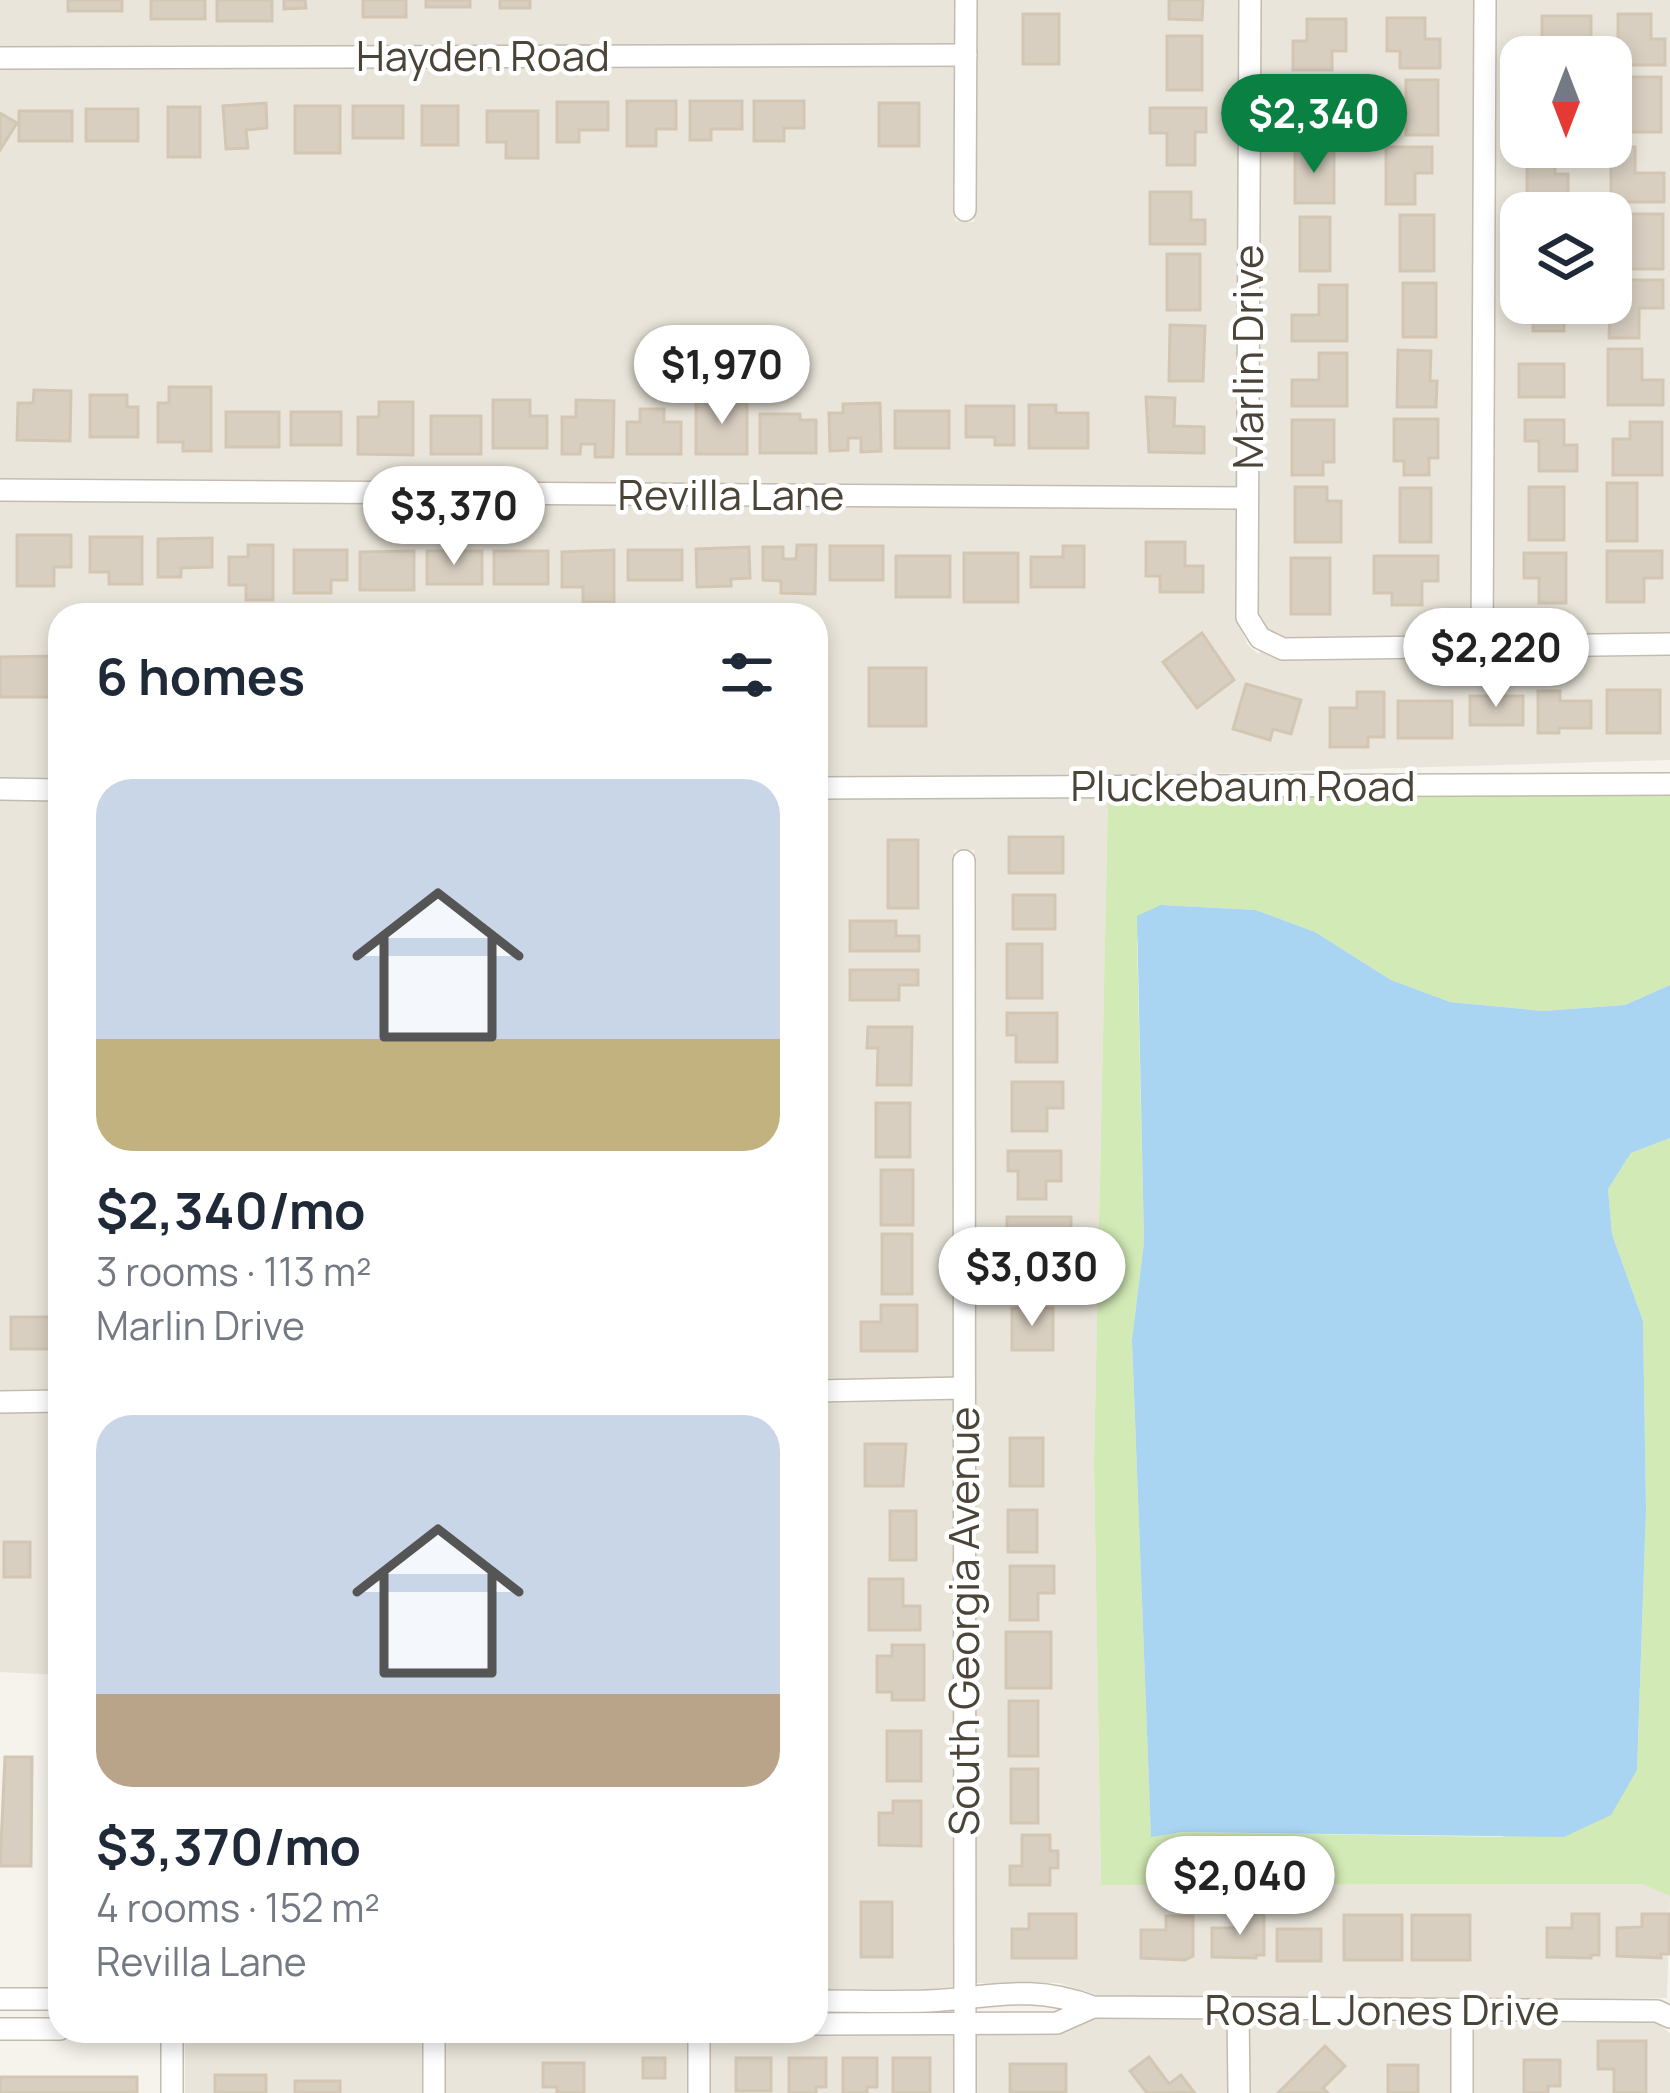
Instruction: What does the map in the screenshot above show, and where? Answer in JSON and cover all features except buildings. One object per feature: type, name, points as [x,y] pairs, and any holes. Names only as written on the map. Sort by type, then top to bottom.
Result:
[{"type":"street","points":[[965,210],[966,0]]},
{"type":"street","name":"Marlin Drive","points":[[1250,0],[1247,617],[1260,638],[1283,649],[1482,646]]},
{"type":"street","points":[[1485,0],[1482,646],[1670,644]]},
{"type":"street","name":"Hayden Road","points":[[0,58],[966,56]]},
{"type":"street","name":"Revilla Lane","points":[[0,490],[1247,498]]},
{"type":"street","name":"Pluckebaum Road","points":[[828,788],[1670,784]]},
{"type":"street","points":[[0,789],[48,790]]},
{"type":"street","name":"South Georgia Avenue","points":[[964,861],[965,2093]]},
{"type":"street","points":[[828,1391],[964,1388]]},
{"type":"street","points":[[0,1402],[48,1401]]},
{"type":"street","name":"Rosa L Jones Drive","points":[[828,2001],[1059,1994],[1093,2007],[1658,2011],[1670,2017]]},
{"type":"street","points":[[0,1999],[48,2000]]},
{"type":"street","name":"Rosa L Jones Drive","points":[[828,2024],[1057,2024],[1093,2007]]},
{"type":"street","points":[[1238,2009],[1239,2093]]},
{"type":"street","points":[[1462,2013],[1462,2093]]},
{"type":"street","points":[[0,2029],[48,2029]]},
{"type":"street","points":[[172,2043],[172,2093]]},
{"type":"street","points":[[434,2043],[434,2093]]},
{"type":"street","points":[[699,2043],[699,2093]]},
{"type":"shaded area","points":[[0,0],[956,0],[956,44],[0,46]]},
{"type":"shaded area","points":[[976,0],[1240,0],[1237,486],[0,478],[0,69],[956,67],[955,221],[974,222]]},
{"type":"shaded area","points":[[1260,0],[1475,0],[1472,635],[1285,637],[1267,629],[1257,614]]},
{"type":"shaded area","points":[[1495,0],[1670,0],[1670,633],[1492,635]]},
{"type":"shaded area","points":[[0,501],[1237,509],[1237,617],[1247,644],[1258,654],[1261,651],[1283,661],[1670,656],[1670,760],[1160,775],[828,776],[828,603],[48,603],[48,778],[0,777]]},
{"type":"shaded area","points":[[1108,798],[1094,1463],[1101,1885],[1643,1884],[1670,1896],[1667,1998],[1462,2001],[1100,1996],[1059,1983],[976,1983],[974,850],[954,850],[954,1377],[828,1380],[828,799]]},
{"type":"shaded area","points":[[0,800],[48,801],[48,1389],[0,1390]]},
{"type":"shaded area","points":[[954,1400],[956,1986],[828,1989],[828,1403]]},
{"type":"shaded area","points":[[48,1412],[48,1674],[0,1672],[0,1413]]},
{"type":"shaded area","points":[[1093,2019],[1228,2020],[1228,2093],[975,2093],[976,2035],[1057,2035]]},
{"type":"shaded area","points":[[1248,2020],[1452,2024],[1452,2093],[1249,2093]]},
{"type":"shaded area","points":[[1655,2022],[1670,2033],[1670,2093],[1472,2093],[1472,2024]]},
{"type":"shaded area","points":[[956,2035],[955,2093],[709,2093],[709,2043],[828,2043],[828,2036]]},
{"type":"shaded area","points":[[185,2043],[424,2043],[424,2093],[185,2093]]},
{"type":"shaded area","points":[[444,2043],[689,2043],[689,2093],[445,2093]]},
{"type":"green space","points":[[1670,795],[1670,985],[1625,1005],[1543,1011],[1450,1002],[1391,980],[1315,932],[1256,910],[1162,905],[1137,940],[1144,1242],[1132,1340],[1151,1836],[1182,1832],[1502,1837],[1637,1770],[1646,1509],[1643,1321],[1612,1234],[1608,1189],[1631,1153],[1670,1138],[1670,1896],[1642,1884],[1101,1885],[1094,1463],[1108,798]]},
{"type":"water","points":[[1161,905],[1256,910],[1315,932],[1391,980],[1450,1002],[1543,1011],[1625,1005],[1670,985],[1670,1138],[1631,1153],[1608,1189],[1612,1234],[1643,1321],[1646,1509],[1637,1770],[1611,1815],[1564,1837],[1182,1832],[1151,1837],[1132,1340],[1144,1242],[1137,916]]}]
